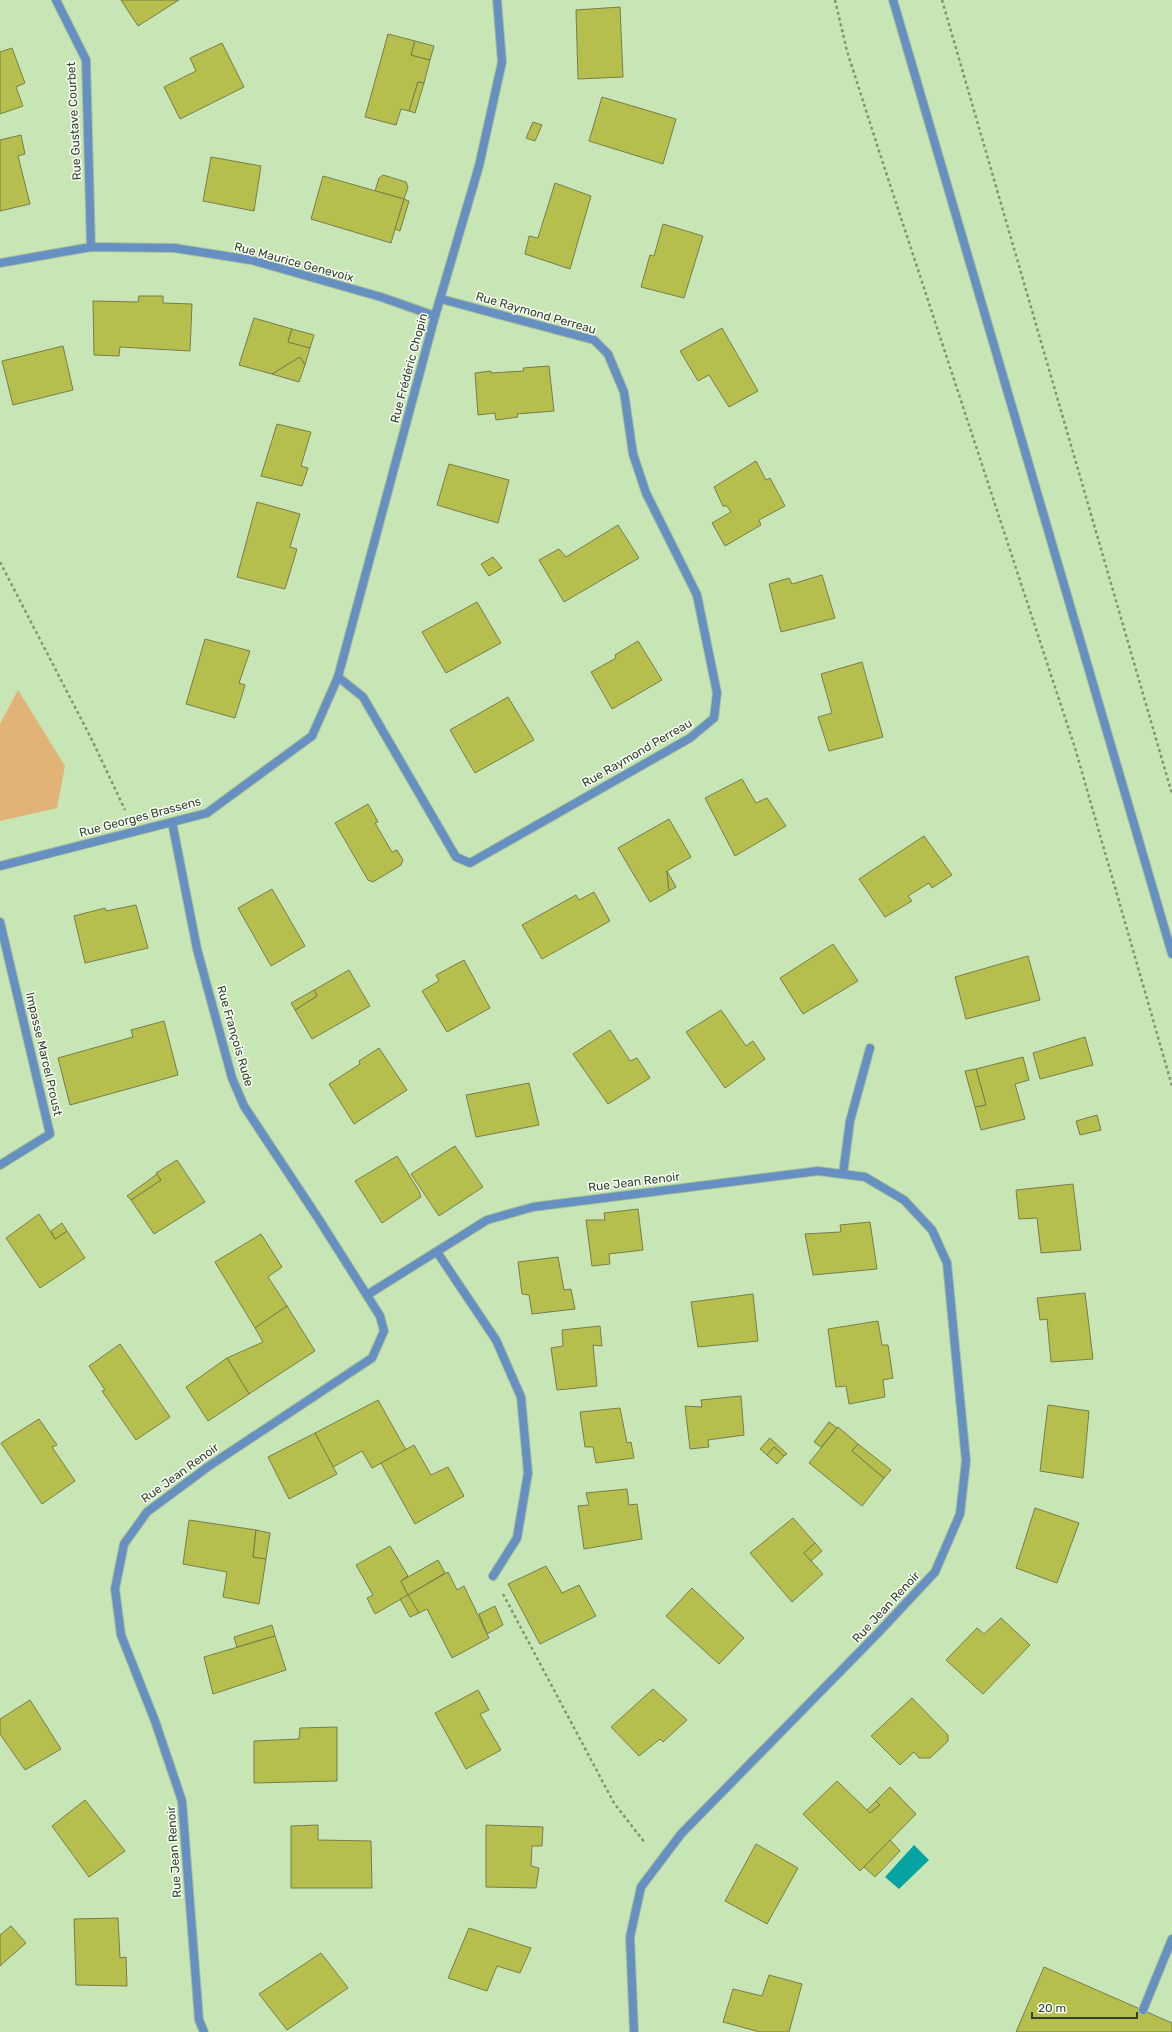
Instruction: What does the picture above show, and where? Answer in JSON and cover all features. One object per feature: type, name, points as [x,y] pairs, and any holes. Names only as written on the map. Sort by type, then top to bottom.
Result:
[{"type":"street","name":"Rue Gustave Courbet","points":[[56,0],[86,60],[91,247]]},
{"type":"street","name":"Rue Frédéric Chopin","points":[[312,736],[338,677],[435,316],[479,166],[502,62],[497,0]]},
{"type":"street","points":[[893,0],[1172,954]]},
{"type":"street","name":"Rue Maurice Genevoix","points":[[0,263],[91,247],[174,248],[251,260],[381,297],[435,316]]},
{"type":"street","name":"Rue Raymond Perreau","points":[[338,677],[363,697],[456,857],[470,863],[690,738],[714,718],[717,693],[697,595],[646,493],[633,454],[624,392],[608,354],[594,340],[440,299]]},
{"type":"street","name":"Rue Georges Brassens","points":[[0,866],[207,813],[312,736]]},
{"type":"street","name":"Rue François Rude","points":[[172,822],[197,949],[235,1085],[244,1106],[367,1295]]},
{"type":"street","name":"Impasse Marcel Proust","points":[[0,922],[50,1134],[0,1165]]},
{"type":"street","points":[[843,1174],[850,1121],[870,1048]]},
{"type":"street","name":"Rue Jean Renoir","points":[[204,2032],[198,2012],[182,1801],[155,1721],[121,1635],[115,1589],[124,1544],[147,1512],[209,1466],[372,1358],[384,1331],[380,1316],[367,1295],[487,1220],[533,1207],[818,1171],[865,1177],[904,1200],[932,1230],[947,1263],[966,1461],[960,1514],[935,1572],[878,1633],[681,1834],[641,1887],[630,1937],[634,2032]]},
{"type":"street","points":[[437,1252],[496,1340],[521,1397],[528,1473],[517,1538],[494,1576]]},
{"type":"street","points":[[1143,2010],[1172,1939]]},
{"type":"path","points":[[835,0],[847,51],[879,151],[1075,748],[1172,1086]]},
{"type":"path","points":[[942,0],[1172,794]]},
{"type":"path","points":[[0,562],[93,742],[124,807],[134,832]]},
{"type":"path","points":[[494,1576],[614,1803],[660,1863]]},
{"type":"shaded area","points":[[18,690],[65,766],[57,808],[0,821],[0,724]]},
{"type":"water","points":[[914,1845],[929,1860],[899,1889],[885,1877]]},
{"type":"building","points":[[121,0],[179,0],[138,26]]},
{"type":"building","points":[[620,7],[623,77],[578,79],[576,10]]},
{"type":"building","points":[[388,34],[415,41],[411,55],[430,60],[424,83],[418,82],[409,111],[401,109],[396,125],[365,117]]},
{"type":"building","points":[[415,41],[434,46],[430,60],[411,55]]},
{"type":"building","points":[[222,43],[244,87],[180,119],[164,87],[196,71],[190,58]]},
{"type":"building","points":[[12,48],[25,83],[16,87],[23,106],[0,114],[0,52]]},
{"type":"building","points":[[418,82],[424,83],[415,113],[409,111]]},
{"type":"building","points":[[602,97],[676,119],[663,164],[589,141]]},
{"type":"building","points":[[533,122],[542,125],[535,141],[526,138]]},
{"type":"building","points":[[21,135],[25,154],[18,156],[30,204],[0,211],[0,140]]},
{"type":"building","points":[[211,157],[261,166],[254,211],[203,201]]},
{"type":"building","points":[[383,175],[406,182],[408,187],[404,199],[375,191],[379,178]]},
{"type":"building","points":[[323,176],[404,199],[391,243],[311,219]]},
{"type":"building","points":[[555,183],[591,196],[570,269],[525,254],[529,236],[538,238]]},
{"type":"building","points":[[404,199],[409,201],[400,231],[395,229]]},
{"type":"building","points":[[663,224],[703,236],[684,298],[641,287],[650,255],[654,256]]},
{"type":"building","points":[[139,296],[163,296],[163,303],[192,304],[190,351],[120,347],[119,356],[94,355],[93,301],[138,302]]},
{"type":"building","points":[[254,318],[292,329],[288,342],[310,348],[305,365],[300,357],[272,374],[239,365]]},
{"type":"building","points":[[722,328],[758,391],[729,407],[709,375],[698,381],[680,351]]},
{"type":"building","points":[[292,329],[314,335],[310,348],[288,342]]},
{"type":"building","points":[[63,346],[73,390],[13,405],[2,361]]},
{"type":"building","points":[[300,357],[305,365],[299,382],[272,374]]},
{"type":"building","points":[[549,366],[554,411],[517,414],[518,417],[496,420],[495,413],[478,415],[475,373],[491,371],[491,373],[524,371],[523,368]]},
{"type":"building","points":[[277,424],[311,432],[301,466],[308,468],[302,486],[261,476]]},
{"type":"building","points":[[756,461],[766,480],[770,478],[785,506],[759,520],[761,525],[725,546],[712,523],[731,512],[727,506],[723,506],[714,487]]},
{"type":"building","points":[[449,464],[509,480],[498,523],[437,505]]},
{"type":"building","points":[[257,502],[300,514],[290,547],[297,549],[285,589],[237,577]]},
{"type":"building","points":[[618,525],[639,558],[564,602],[539,560],[559,549],[566,557]]},
{"type":"building","points":[[493,557],[502,568],[489,576],[481,564]]},
{"type":"building","points":[[822,575],[835,618],[781,632],[769,584],[789,578],[792,584]]},
{"type":"building","points":[[477,602],[501,643],[446,673],[422,632]]},
{"type":"building","points":[[205,639],[250,651],[239,683],[245,685],[235,718],[186,704]]},
{"type":"building","points":[[638,641],[662,680],[612,709],[591,672],[616,658],[615,655]]},
{"type":"building","points":[[862,662],[883,737],[829,751],[818,717],[832,713],[821,674]]},
{"type":"building","points":[[508,697],[534,740],[475,773],[450,730]]},
{"type":"building","points":[[742,779],[756,803],[767,798],[786,826],[735,856],[705,798]]},
{"type":"building","points":[[368,804],[378,822],[375,823],[392,852],[397,850],[403,860],[401,865],[373,882],[368,880],[335,823]]},
{"type":"building","points":[[669,819],[691,857],[667,871],[669,891],[650,902],[618,848]]},
{"type":"building","points":[[924,836],[952,875],[932,888],[929,883],[908,896],[912,901],[885,917],[859,879]]},
{"type":"building","points":[[667,871],[676,887],[669,891]]},
{"type":"building","points":[[272,889],[305,946],[271,966],[238,908]]},
{"type":"building","points":[[594,892],[610,921],[542,959],[522,925],[576,895],[579,900]]},
{"type":"building","points":[[136,905],[148,948],[85,963],[74,916],[105,908],[106,911]]},
{"type":"building","points":[[833,944],[858,981],[803,1014],[780,978]]},
{"type":"building","points":[[1028,956],[1040,1000],[966,1019],[955,977]]},
{"type":"building","points":[[464,960],[490,1008],[447,1032],[422,991],[439,981],[436,975]]},
{"type":"building","points":[[349,970],[370,1006],[312,1039],[295,1010],[317,996],[314,990]]},
{"type":"building","points":[[314,990],[317,996],[295,1010],[291,1003]]},
{"type":"building","points":[[721,1010],[746,1046],[753,1041],[765,1059],[725,1088],[686,1032]]},
{"type":"building","points":[[164,1021],[178,1075],[70,1105],[58,1058],[133,1037],[131,1030]]},
{"type":"building","points":[[610,1030],[630,1061],[637,1058],[650,1078],[608,1104],[573,1054]]},
{"type":"building","points":[[1085,1037],[1093,1065],[1040,1079],[1033,1053]]},
{"type":"building","points":[[379,1048],[407,1090],[354,1124],[329,1084],[360,1064],[359,1061]]},
{"type":"building","points":[[1023,1057],[1029,1080],[1015,1084],[1025,1119],[981,1130],[975,1107],[986,1105],[976,1069]]},
{"type":"building","points":[[976,1069],[986,1105],[975,1107],[965,1071]]},
{"type":"building","points":[[529,1083],[539,1125],[476,1137],[466,1095]]},
{"type":"building","points":[[1097,1115],[1101,1130],[1080,1135],[1076,1121]]},
{"type":"building","points":[[455,1146],[483,1187],[439,1216],[411,1174]]},
{"type":"building","points":[[397,1156],[419,1191],[421,1197],[382,1223],[355,1181]]},
{"type":"building","points":[[177,1160],[205,1202],[154,1234],[131,1200],[161,1180],[156,1173]]},
{"type":"building","points":[[157,1174],[161,1180],[131,1200],[127,1196]]},
{"type":"building","points":[[1073,1184],[1081,1250],[1041,1253],[1037,1218],[1019,1219],[1016,1190]]},
{"type":"building","points":[[638,1209],[643,1250],[609,1254],[610,1264],[592,1266],[586,1220],[605,1220],[604,1213]]},
{"type":"building","points":[[39,1214],[55,1239],[67,1231],[85,1258],[40,1288],[6,1238]]},
{"type":"building","points":[[870,1222],[877,1269],[813,1275],[805,1234],[841,1232],[840,1225]]},
{"type":"building","points":[[62,1223],[67,1231],[55,1239],[51,1231]]},
{"type":"building","points":[[261,1234],[282,1267],[268,1277],[287,1306],[255,1328],[215,1262]]},
{"type":"building","points":[[558,1257],[564,1290],[571,1289],[575,1309],[532,1314],[529,1295],[522,1294],[518,1262]]},
{"type":"building","points":[[1085,1293],[1093,1359],[1051,1362],[1047,1319],[1040,1320],[1037,1298]]},
{"type":"building","points":[[753,1294],[758,1341],[698,1347],[691,1302]]},
{"type":"building","points":[[287,1306],[315,1351],[249,1394],[227,1358],[263,1342],[255,1328]]},
{"type":"building","points":[[878,1321],[882,1345],[888,1345],[893,1378],[883,1380],[885,1397],[849,1404],[846,1386],[836,1387],[828,1329]]},
{"type":"building","points":[[600,1326],[602,1346],[593,1345],[597,1386],[557,1390],[551,1348],[563,1346],[562,1330]]},
{"type":"building","points":[[120,1344],[170,1417],[136,1440],[102,1391],[105,1390],[89,1366]]},
{"type":"building","points":[[227,1358],[249,1394],[208,1421],[186,1387]]},
{"type":"building","points":[[741,1396],[744,1435],[708,1440],[709,1447],[690,1449],[685,1406],[702,1407],[701,1400]]},
{"type":"building","points":[[378,1400],[406,1450],[372,1468],[362,1451],[333,1467],[315,1433]]},
{"type":"building","points":[[1048,1405],[1089,1411],[1083,1478],[1040,1471]]},
{"type":"building","points":[[620,1408],[627,1443],[631,1442],[634,1458],[596,1463],[593,1447],[585,1447],[580,1412]]},
{"type":"building","points":[[39,1419],[57,1445],[52,1447],[75,1481],[42,1504],[1,1443]]},
{"type":"building","points":[[829,1422],[837,1428],[821,1447],[814,1442]]},
{"type":"building","points":[[838,1427],[858,1444],[852,1451],[884,1478],[862,1506],[809,1463]]},
{"type":"building","points":[[315,1433],[337,1474],[289,1499],[268,1457]]},
{"type":"building","points":[[770,1438],[787,1454],[784,1456],[774,1447],[767,1455],[760,1449]]},
{"type":"building","points":[[858,1444],[891,1470],[884,1478],[852,1451]]},
{"type":"building","points":[[414,1445],[431,1475],[448,1467],[464,1496],[415,1524],[381,1463]]},
{"type":"building","points":[[774,1447],[784,1456],[777,1464],[767,1455]]},
{"type":"building","points":[[627,1489],[629,1505],[637,1504],[642,1539],[584,1549],[578,1506],[589,1505],[586,1493]]},
{"type":"building","points":[[1035,1508],[1079,1523],[1057,1583],[1016,1568]]},
{"type":"building","points":[[793,1518],[815,1543],[804,1553],[823,1574],[792,1602],[750,1553]]},
{"type":"building","points":[[189,1520],[256,1530],[253,1557],[266,1559],[259,1604],[223,1597],[227,1572],[183,1564]]},
{"type":"building","points":[[256,1530],[270,1533],[266,1559],[253,1557]]},
{"type":"building","points":[[815,1543],[822,1551],[811,1561],[804,1553]]},
{"type":"building","points":[[390,1546],[408,1576],[401,1581],[408,1595],[375,1614],[367,1598],[373,1595],[356,1565]]},
{"type":"building","points":[[438,1560],[445,1573],[408,1595],[401,1581]]},
{"type":"building","points":[[546,1566],[562,1593],[579,1585],[596,1616],[540,1644],[508,1584]]},
{"type":"building","points":[[448,1572],[457,1590],[464,1586],[489,1638],[452,1658],[427,1609],[419,1613],[408,1595]]},
{"type":"building","points":[[692,1588],[744,1638],[719,1664],[666,1616]]},
{"type":"building","points":[[408,1595],[419,1613],[410,1617],[400,1599]]},
{"type":"building","points":[[495,1606],[503,1625],[487,1634],[479,1614]]},
{"type":"building","points":[[1001,1618],[1030,1645],[983,1694],[946,1660],[977,1628],[984,1634]]},
{"type":"building","points":[[272,1625],[275,1636],[237,1647],[234,1637]]},
{"type":"building","points":[[275,1636],[286,1670],[213,1694],[204,1657]]},
{"type":"building","points":[[653,1689],[687,1720],[663,1742],[660,1739],[639,1756],[611,1727]]},
{"type":"building","points":[[478,1690],[489,1710],[480,1714],[501,1750],[466,1769],[435,1713]]},
{"type":"building","points":[[912,1698],[948,1735],[948,1741],[930,1758],[919,1758],[914,1752],[900,1765],[871,1736]]},
{"type":"building","points":[[30,1700],[61,1749],[25,1770],[0,1734],[0,1719]]},
{"type":"building","points":[[337,1727],[337,1781],[254,1783],[254,1741],[299,1739],[300,1728]]},
{"type":"building","points":[[837,1781],[870,1813],[880,1805],[876,1801],[890,1787],[916,1814],[860,1871],[803,1814]]},
{"type":"building","points":[[85,1800],[125,1851],[89,1877],[52,1826]]},
{"type":"building","points":[[876,1801],[880,1805],[870,1813],[867,1810]]},
{"type":"building","points":[[318,1825],[318,1840],[371,1841],[372,1888],[291,1888],[291,1826]]},
{"type":"building","points":[[486,1825],[543,1827],[542,1846],[532,1846],[531,1866],[539,1868],[536,1888],[486,1887]]},
{"type":"building","points":[[890,1840],[900,1851],[875,1877],[864,1867]]},
{"type":"building","points":[[756,1844],[798,1868],[767,1924],[725,1901]]},
{"type":"building","points":[[118,1918],[120,1958],[126,1957],[127,1986],[76,1985],[74,1919]]},
{"type":"building","points":[[11,1926],[26,1943],[0,1966],[0,1935]]},
{"type":"building","points":[[469,1928],[531,1948],[520,1973],[497,1966],[487,1991],[448,1978]]},
{"type":"building","points":[[321,1953],[348,1988],[287,2030],[259,1994]]},
{"type":"building","points":[[1044,1967],[1172,2023],[1172,2032],[1016,2032]]},
{"type":"building","points":[[769,1975],[802,1984],[789,2032],[760,2032],[723,2022],[733,1989],[762,1996]]}]
